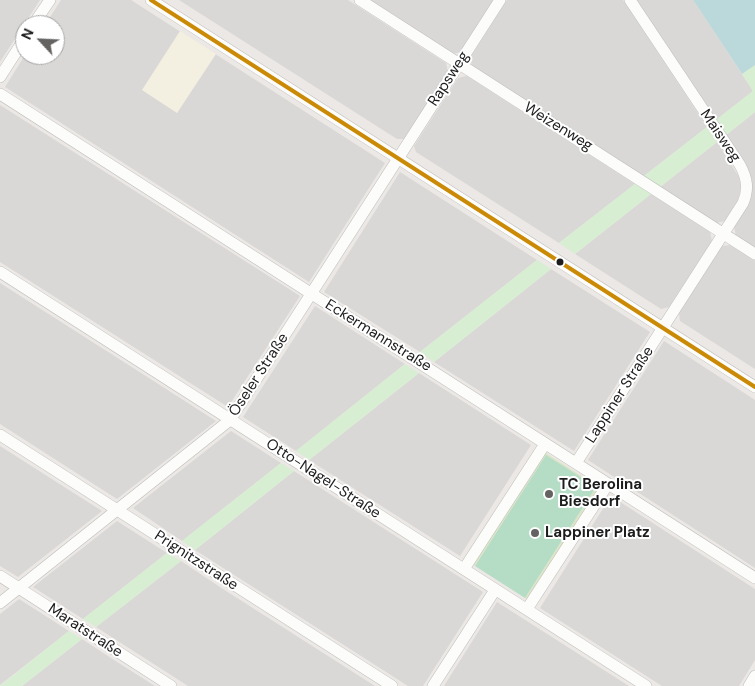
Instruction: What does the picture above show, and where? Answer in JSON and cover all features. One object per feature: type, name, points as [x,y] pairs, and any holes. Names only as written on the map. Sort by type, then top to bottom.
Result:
[{"type":"street","points":[[40,15],[50,0]]},
{"type":"street","points":[[151,0],[755,387]]},
{"type":"street","name":"Weizenweg","points":[[360,0],[755,254]]},
{"type":"street","name":"Rapsweg","points":[[399,159],[500,0]]},
{"type":"street","name":"Maisweg","points":[[630,0],[745,174],[747,181],[746,196],[663,327]]},
{"type":"street","points":[[0,78],[15,54]]},
{"type":"street","name":"Eckermannstraße","points":[[0,94],[755,578]]},
{"type":"street","name":"Öseler Straße","points":[[0,603],[230,420],[399,159]]},
{"type":"street","name":"Otto-Nagel-Straße","points":[[0,272],[646,686]]},
{"type":"street","name":"Lappiner Straße","points":[[576,464],[663,327]]},
{"type":"street","name":"Prignitzstraße","points":[[0,435],[392,686]]},
{"type":"street","points":[[464,570],[545,444]]},
{"type":"street","points":[[528,610],[608,484]]},
{"type":"street","name":"Maratstraße","points":[[0,576],[171,686]]},
{"type":"street","points":[[433,686],[495,590]]},
{"type":"street","points":[[749,686],[755,676]]},
{"type":"shaded area","points":[[0,0],[40,0],[30,15],[15,15],[15,39],[0,62]]},
{"type":"shaded area","points":[[61,0],[131,0],[385,163],[309,282],[5,87],[19,65],[65,65],[65,15],[51,15]]},
{"type":"shaded area","points":[[179,0],[348,0],[446,63],[448,72],[405,139],[397,139]]},
{"type":"shaded area","points":[[369,0],[493,0],[461,52],[452,54]]},
{"type":"shaded area","points":[[507,0],[623,0],[707,127],[644,176],[472,66],[470,58]]},
{"type":"shaded area","points":[[636,0],[693,0],[753,91],[716,120]]},
{"type":"shaded area","points":[[180,31],[216,54],[177,113],[142,90]]},
{"type":"shaded area","points":[[467,76],[635,184],[559,243],[416,152],[414,146],[458,78]]},
{"type":"shaded area","points":[[0,105],[300,296],[228,407],[0,262]]},
{"type":"shaded area","points":[[755,112],[755,247],[736,235],[734,227],[751,198],[752,180],[747,167],[726,135]]},
{"type":"shaded area","points":[[717,142],[739,177],[741,189],[738,200],[725,221],[716,223],[660,187]]},
{"type":"shaded area","points":[[400,172],[537,260],[420,352],[324,292]]},
{"type":"shaded area","points":[[651,194],[710,232],[712,241],[669,307],[661,309],[575,254]]},
{"type":"shaded area","points":[[730,245],[755,260],[755,369],[680,321],[679,313],[722,246]]},
{"type":"shaded area","points":[[551,269],[650,332],[574,451],[434,362]]},
{"type":"shaded area","points":[[0,283],[216,421],[117,499],[0,424]]},
{"type":"shaded area","points":[[315,306],[405,364],[296,451],[243,417]]},
{"type":"shaded area","points":[[664,341],[755,400],[755,568],[588,460]]},
{"type":"shaded area","points":[[419,373],[531,445],[460,556],[309,460]]},
{"type":"shaded area","points":[[231,431],[281,463],[182,541],[133,508]]},
{"type":"shaded area","points":[[0,446],[102,511],[18,577],[0,566]]},
{"type":"shaded area","points":[[294,471],[483,592],[423,686],[408,686],[195,550]]},
{"type":"shaded area","points":[[611,496],[755,589],[755,660],[739,686],[662,686],[540,608]]},
{"type":"shaded area","points":[[117,521],[167,553],[83,619],[33,587]]},
{"type":"shaded area","points":[[181,561],[375,686],[188,686],[96,627]]},
{"type":"shaded area","points":[[19,599],[69,631],[0,685],[0,614]]},
{"type":"shaded area","points":[[497,602],[577,653],[629,686],[444,686]]},
{"type":"shaded area","points":[[82,639],[114,660],[155,686],[22,686]]},
{"type":"green space","points":[[755,65],[755,112],[726,135],[716,120],[753,91],[742,74]]},
{"type":"green space","points":[[707,127],[717,142],[660,187],[644,176]]},
{"type":"green space","points":[[635,184],[651,194],[575,254],[559,243]]},
{"type":"green space","points":[[537,260],[551,269],[434,362],[420,352]]},
{"type":"green space","points":[[405,364],[419,373],[309,460],[296,451]]},
{"type":"green space","points":[[543,451],[601,489],[529,601],[525,598],[596,487],[539,466],[475,566],[470,563]]},
{"type":"green space","points":[[546,455],[596,487],[525,598],[475,566]]},
{"type":"green space","points":[[281,463],[294,471],[195,550],[182,541]]},
{"type":"green space","points":[[167,553],[181,561],[96,627],[83,619]]},
{"type":"green space","points":[[69,631],[82,639],[22,686],[0,686]]},
{"type":"water","points":[[693,0],[755,0],[755,65],[742,74]]},
{"type":"transit line","points":[[151,0],[755,387]]},
{"type":"place","name":"TC Berolina Biesdorf","points":[[549,494]]},
{"type":"place","name":"Lappiner Platz","points":[[535,533]]}]
